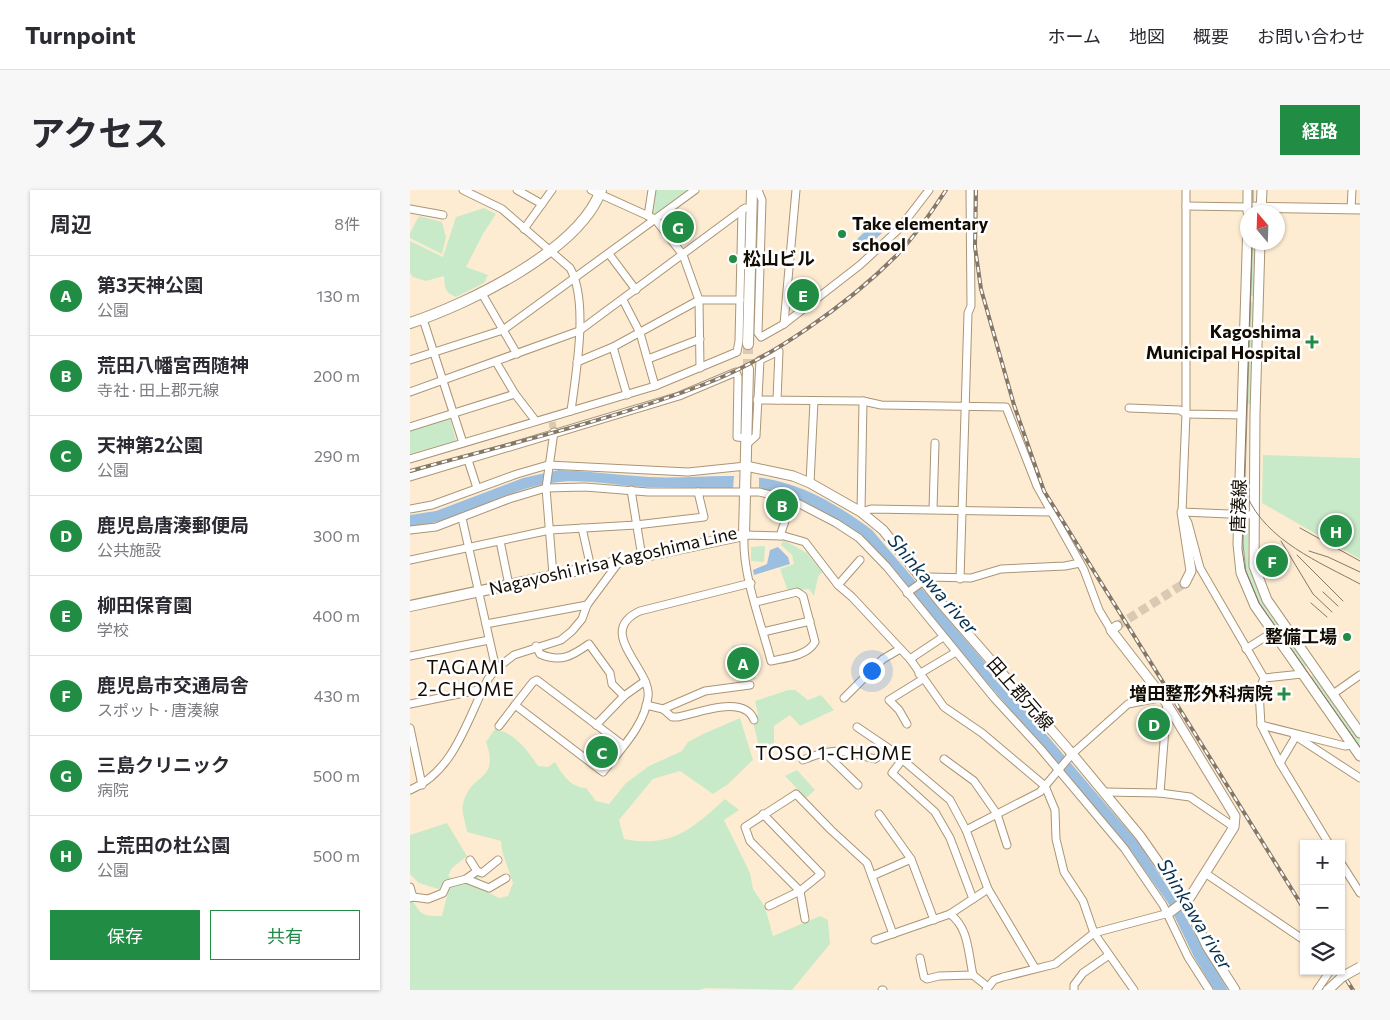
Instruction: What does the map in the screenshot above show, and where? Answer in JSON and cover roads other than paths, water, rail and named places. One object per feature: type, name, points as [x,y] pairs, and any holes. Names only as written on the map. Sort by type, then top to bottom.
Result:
[{"type":"main road","points":[[748,344],[752,190]]},
{"type":"main road","points":[[410,322],[481,292],[550,251],[576,230],[592,211],[598,191]]},
{"type":"main road","name":"Nagayoshi Irisa Kagoshima Line","points":[[410,606],[744,535],[748,369]]},
{"type":"street","points":[[463,190],[502,209],[570,268],[576,278],[579,331],[571,411]]},
{"type":"street","points":[[517,190],[542,204]]},
{"type":"street","points":[[524,230],[552,190]]},
{"type":"street","points":[[651,217],[652,190]]},
{"type":"street","points":[[410,360],[504,330],[609,254],[651,217],[695,190]]},
{"type":"street","points":[[758,190],[762,200],[758,332],[761,337],[784,324],[820,297],[892,235],[929,190]]},
{"type":"street","points":[[784,324],[796,190]]},
{"type":"street","points":[[960,579],[964,408],[968,312],[971,306],[970,190]]},
{"type":"street","points":[[1185,583],[1191,571],[1182,512],[1186,414],[1186,190]]},
{"type":"street","points":[[1248,190],[1248,205]]},
{"type":"street","points":[[1261,205],[1262,190]]},
{"type":"street","points":[[1285,210],[1356,209],[1352,190]]},
{"type":"street","points":[[598,191],[651,217],[683,256],[699,300],[700,368]]},
{"type":"street","points":[[410,392],[579,331],[752,204]]},
{"type":"street","points":[[1186,206],[1240,209]]},
{"type":"street","points":[[410,209],[443,215]]},
{"type":"street","points":[[410,458],[535,420],[552,419],[571,411],[655,386],[737,352],[742,210]]},
{"type":"street","name":"唐湊線","points":[[1247,250],[1238,558],[1241,573],[1255,606],[1360,756]]},
{"type":"street","name":"唐湊線","points":[[1260,250],[1252,554],[1258,581],[1267,600],[1360,732]]},
{"type":"street","points":[[609,254],[636,290]]},
{"type":"street","points":[[481,292],[517,354]]},
{"type":"street","points":[[623,300],[640,333],[655,386]]},
{"type":"street","points":[[577,362],[613,347],[699,300],[740,300]]},
{"type":"street","points":[[423,318],[441,381],[463,443]]},
{"type":"street","points":[[648,359],[700,339]]},
{"type":"street","points":[[613,347],[626,395]]},
{"type":"street","points":[[410,477],[679,396],[736,372],[738,377],[737,437],[746,442],[756,436],[760,360],[779,351],[777,400]]},
{"type":"street","points":[[496,362],[515,394],[535,420]]},
{"type":"street","points":[[410,427],[515,394]]},
{"type":"street","points":[[757,400],[814,401],[819,399],[863,401],[881,405],[964,408],[1006,407],[1037,486],[1080,563],[1099,610],[1165,700],[1235,816],[1234,827],[1184,903],[1168,914],[1094,933],[1055,964],[994,980],[987,988],[973,975],[964,928],[950,914]]},
{"type":"street","points":[[810,482],[814,401]]},
{"type":"street","points":[[863,401],[861,512],[871,509],[1052,512]]},
{"type":"street","points":[[1129,408],[1180,410],[1186,414],[1242,415]]},
{"type":"street","points":[[553,433],[546,488],[553,575]]},
{"type":"street","points":[[933,510],[935,442]]},
{"type":"street","points":[[468,460],[477,488]]},
{"type":"street","points":[[410,509],[432,505],[548,465],[688,472],[746,466]]},
{"type":"street","name":"田上郡元線","points":[[746,466],[793,476],[810,482],[861,512],[883,530],[923,580],[1071,755],[1105,792],[1140,836],[1184,903],[1207,946],[1236,990]]},
{"type":"street","points":[[410,530],[436,527],[509,498],[546,488],[585,487],[767,494],[792,500],[836,523],[858,538],[887,567],[994,698],[1004,707],[1124,848],[1168,914],[1188,957],[1209,990]]},
{"type":"street","points":[[631,490],[642,557]]},
{"type":"street","points":[[410,560],[550,530],[636,525],[704,517],[698,492]]},
{"type":"street","points":[[780,536],[792,500]]},
{"type":"street","points":[[1182,512],[1253,515]]},
{"type":"street","points":[[1182,512],[1188,523],[1200,568],[1264,678]]},
{"type":"street","points":[[462,518],[496,669]]},
{"type":"street","points":[[582,528],[590,568]]},
{"type":"street","points":[[756,602],[797,592],[803,596],[815,642],[811,648],[788,658],[771,661],[763,632],[744,554],[744,535],[780,536],[804,542],[816,554],[838,585],[852,597],[910,659],[944,707],[982,733],[1045,786],[1055,810],[1056,839],[1064,872],[1083,901],[1094,933],[1134,990]]},
{"type":"street","points":[[500,541],[509,585]]},
{"type":"street","points":[[838,585],[860,560]]},
{"type":"street","points":[[410,790],[432,778],[444,765],[483,689],[496,669],[514,655],[536,646],[546,646],[561,640],[582,619],[587,605],[619,562]]},
{"type":"street","points":[[907,593],[929,577],[971,578],[1001,569],[1065,566],[1080,563]]},
{"type":"street","points":[[515,704],[602,772],[634,731],[648,696],[644,681],[623,640],[623,628],[632,615],[751,583]]},
{"type":"street","points":[[486,624],[587,605]]},
{"type":"street","points":[[763,632],[810,621]]},
{"type":"street","points":[[1246,649],[1273,632]]},
{"type":"street","points":[[910,659],[943,637]]},
{"type":"street","points":[[410,656],[489,640]]},
{"type":"street","points":[[536,646],[540,654],[558,659],[575,654],[589,644],[610,673],[612,684],[624,696]]},
{"type":"street","points":[[844,698],[883,659],[900,649]]},
{"type":"street","points":[[907,724],[899,710],[889,700],[956,652]]},
{"type":"street","points":[[1264,678],[1302,674]]},
{"type":"street","points":[[1333,694],[1360,675]]},
{"type":"street","points":[[1264,678],[1258,691],[1261,725],[1280,764],[1327,840]]},
{"type":"street","points":[[499,726],[533,682],[537,680],[624,746]]},
{"type":"street","points":[[596,725],[624,696],[644,681]]},
{"type":"street","points":[[663,709],[705,691],[750,685]]},
{"type":"street","points":[[410,704],[483,689]]},
{"type":"street","points":[[966,830],[1040,792],[1071,755],[1128,704],[1165,700]]},
{"type":"street","points":[[1160,793],[1165,700]]},
{"type":"street","points":[[646,705],[663,709],[672,717],[740,706],[747,708],[754,720]]},
{"type":"street","points":[[1261,725],[1346,746],[1352,744]]},
{"type":"street","points":[[410,728],[412,748],[422,785]]},
{"type":"street","points":[[857,728],[888,749],[950,800],[966,830],[988,889],[1035,968]]},
{"type":"street","points":[[1280,764],[1293,734]]},
{"type":"street","points":[[1293,734],[1360,778]]},
{"type":"street","points":[[803,760],[823,751],[837,750],[875,759],[888,749]]},
{"type":"street","points":[[823,751],[858,785]]},
{"type":"street","points":[[944,759],[974,781],[997,814],[1008,845]]},
{"type":"street","points":[[902,760],[892,773],[935,812],[950,838],[973,899]]},
{"type":"street","points":[[1105,792],[1160,793],[1190,796],[1234,827]]},
{"type":"street","points":[[805,919],[800,890],[750,841],[745,827],[796,794],[831,830],[868,863],[893,934]]},
{"type":"street","points":[[763,814],[821,874],[800,890],[769,906]]},
{"type":"street","points":[[880,814],[910,858],[934,920]]},
{"type":"street","points":[[872,876],[910,858]]},
{"type":"street","points":[[470,860],[477,871],[482,873],[498,860]]},
{"type":"street","points":[[1345,869],[1360,893]]},
{"type":"street","points":[[410,887],[411,898],[428,899],[443,893],[446,884],[466,879],[477,871]]},
{"type":"street","points":[[1205,873],[1300,937]]},
{"type":"street","points":[[466,879],[489,888],[506,878]]},
{"type":"street","points":[[875,940],[950,914],[988,889]]},
{"type":"street","points":[[1074,990],[1074,985],[1083,973],[1109,956]]},
{"type":"street","points":[[920,958],[926,979],[939,976],[973,975]]},
{"type":"street","points":[[1328,990],[1342,978],[1360,967]]},
{"type":"street","points":[[1317,990],[1327,975]]},
{"type":"water","points":[[873,224],[882,233],[864,250],[855,241]]},
{"type":"water","points":[[559,470],[649,477],[735,476],[763,478],[792,485],[820,497],[872,530],[1138,842],[1171,892],[1228,990],[1214,990],[1194,957],[1168,903],[1123,840],[933,620],[888,564],[864,538],[847,527],[793,497],[775,491],[761,489],[646,487],[575,481],[551,483],[515,492],[446,519],[410,527],[410,515],[436,511],[523,478]]},
{"type":"water","points":[[778,547],[788,557],[790,564],[754,575],[753,570],[767,564],[770,550]]},
{"type":"tunnel","points":[[748,344],[748,369]]},
{"type":"tunnel","points":[[552,422],[554,432]]},
{"type":"tunnel","points":[[1117,626],[1185,583]]},
{"type":"tram line","points":[[1252,190],[1252,205]]},
{"type":"tram line","points":[[1252,250],[1242,549],[1245,569],[1259,603],[1360,747]]},
{"type":"tram line","points":[[1247,496],[1267,526],[1281,538],[1296,549],[1360,584]]},
{"type":"tram line","points":[[1300,528],[1360,561]]},
{"type":"tram line","points":[[1281,541],[1313,594],[1332,612]]},
{"type":"tram line","points":[[1309,551],[1328,557],[1360,572]]},
{"type":"tram line","points":[[1297,555],[1343,601]]},
{"type":"tram line","points":[[1323,592],[1338,606]]},
{"type":"tram line","points":[[1311,603],[1327,617]]},
{"type":"railway","points":[[410,471],[632,409],[705,384],[755,361],[831,312],[876,275],[910,240],[946,190]]},
{"type":"railway","points":[[976,190],[975,247],[981,289],[1014,405],[1044,491],[1300,903]]},
{"type":"railway","points":[[1344,975],[1353,990]]},
{"type":"place","name":"三島クリニック","points":[[678,227]]},
{"type":"place","name":"Take elementary school","points":[[842,234]]},
{"type":"place","name":"松山ビル","points":[[733,259]]},
{"type":"place","name":"柳田保育園","points":[[803,295]]},
{"type":"place","name":"Kagoshima Municipal Hospital","points":[[1312,342]]},
{"type":"place","name":"荒田八幡宮西随神","points":[[782,505]]},
{"type":"place","name":"上荒田の杜公園","points":[[1336,531]]},
{"type":"place","name":"鹿児島市交通局舎","points":[[1272,561]]},
{"type":"place","name":"整備工場","points":[[1347,637]]},
{"type":"place","name":"第3天神公園","points":[[743,663]]},
{"type":"place","name":"増田整形外科病院","points":[[1284,694]]},
{"type":"place","name":"鹿児島唐湊郵便局","points":[[1154,724]]},
{"type":"place","name":"天神第2公園","points":[[602,752]]},
{"type":"district","name":"TAGAMI 2-CHOME","points":[[466,678]]},
{"type":"district","name":"TOSO 1-CHOME","points":[[834,753]]},
{"type":"water label","name":"Shinkawa river","points":[[933,584]]},
{"type":"water label","name":"Shinkawa river","points":[[1195,914]]}]
